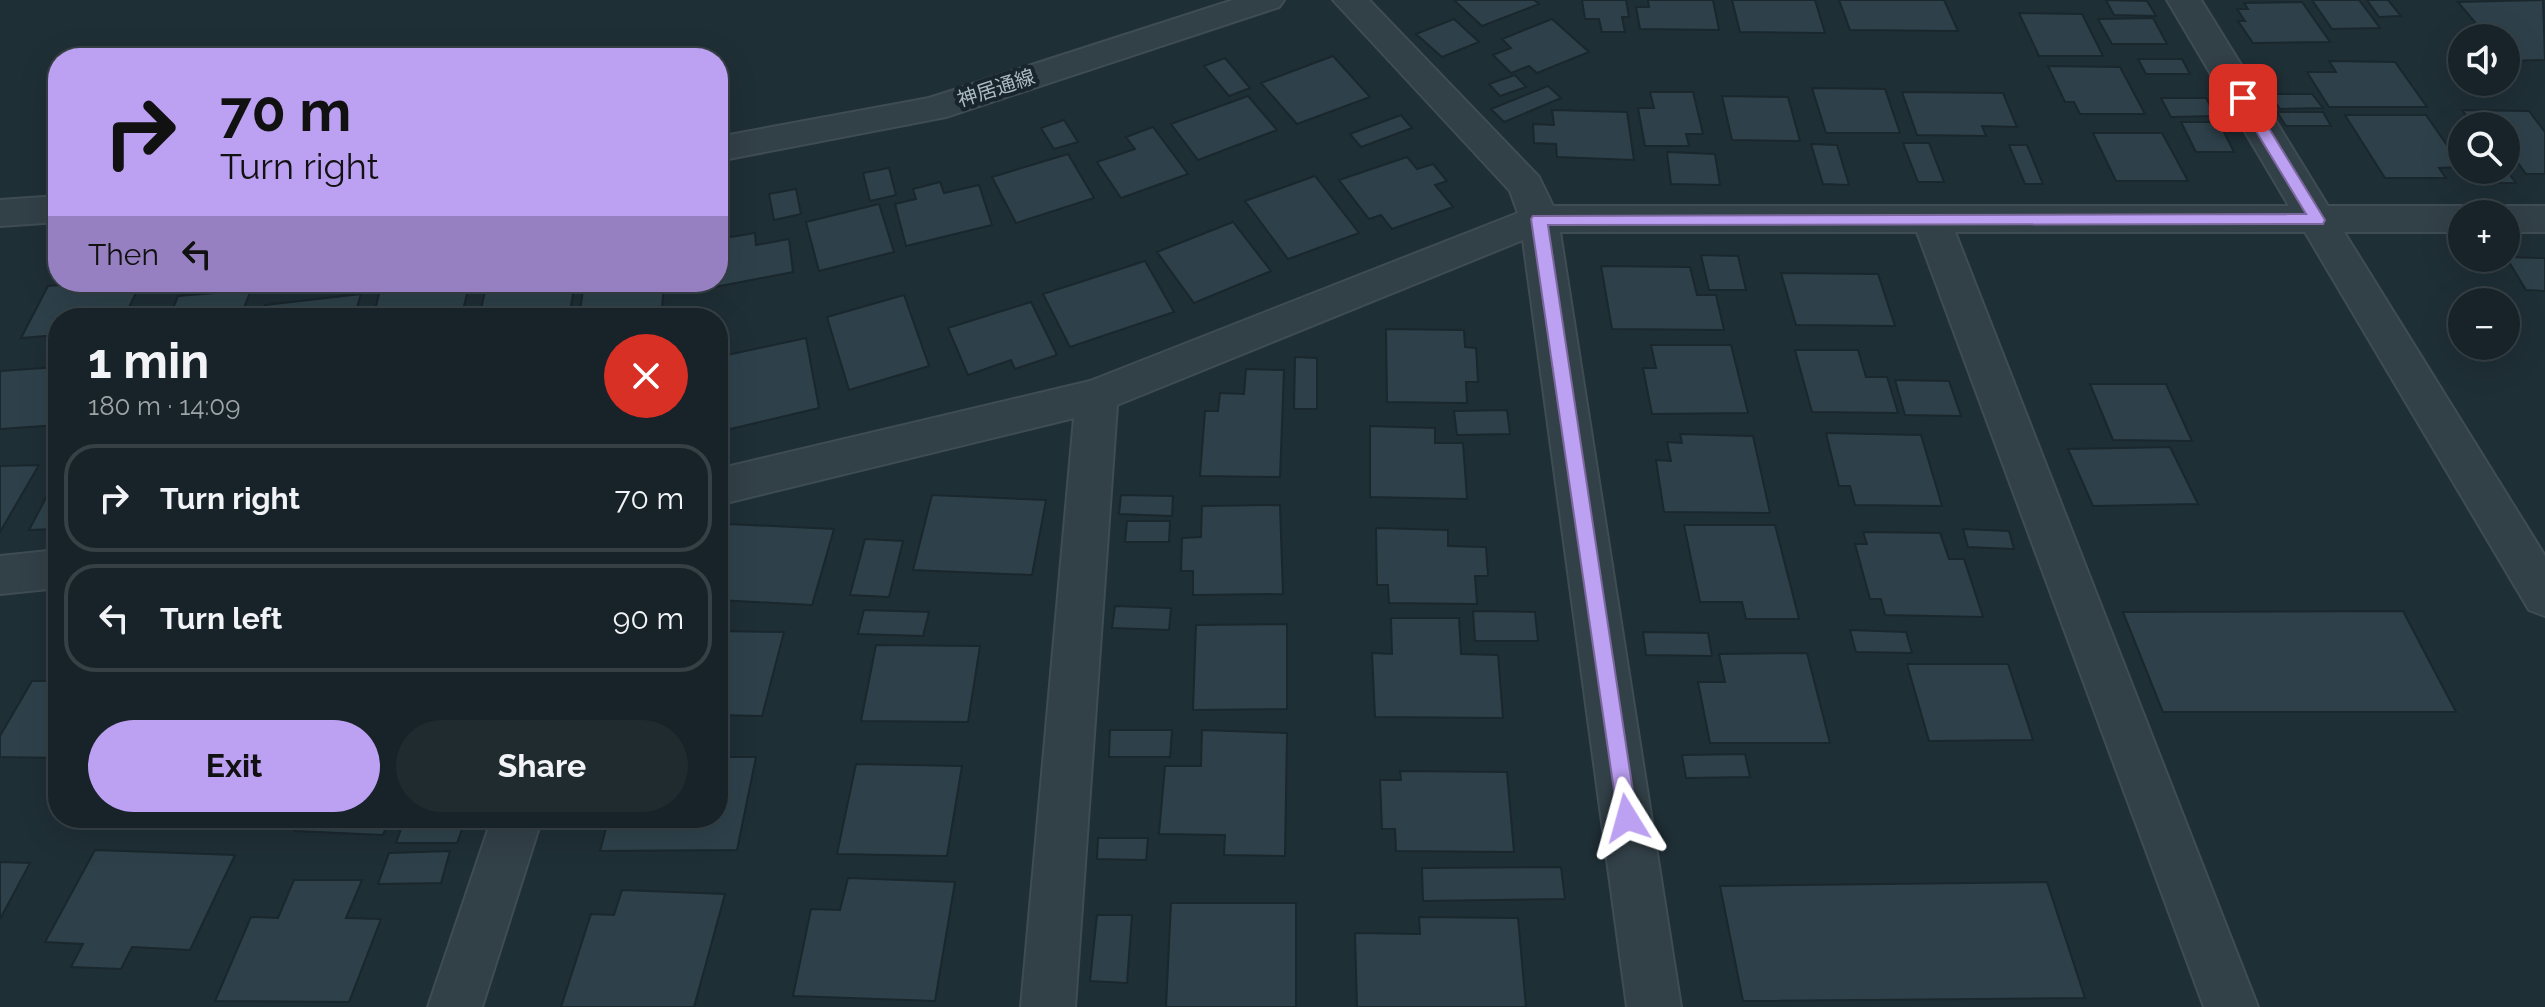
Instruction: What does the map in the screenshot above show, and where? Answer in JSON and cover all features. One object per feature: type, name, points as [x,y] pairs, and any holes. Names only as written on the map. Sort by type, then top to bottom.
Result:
[{"type":"street","name":"神居通線","points":[[728,147],[933,109],[1267,0]]},
{"type":"street","points":[[1350,0],[1526,186],[1539,219],[1654,1007]]},
{"type":"street","points":[[2184,0],[2545,596]]},
{"type":"street","points":[[5,220],[48,211]]},
{"type":"street","points":[[1931,218],[2231,1007]]},
{"type":"street","points":[[728,485],[1097,396],[1539,219],[2448,219]]},
{"type":"street","points":[[2520,219],[2545,219]]},
{"type":"street","points":[[1048,1007],[1097,396]]},
{"type":"street","points":[[0,575],[48,570]]},
{"type":"street","points":[[455,1007],[514,828]]},
{"type":"building","points":[[1454,0],[1534,0],[1539,4],[1482,26]]},
{"type":"building","points":[[1582,0],[1626,0],[1629,17],[1622,17],[1625,32],[1602,32],[1599,19],[1585,19]]},
{"type":"building","points":[[1648,0],[1713,0],[1719,30],[1640,29],[1636,7],[1649,7]]},
{"type":"building","points":[[1732,0],[1815,0],[1825,33],[1740,32]]},
{"type":"building","points":[[1839,0],[1944,0],[1958,31],[1850,30]]},
{"type":"building","points":[[2106,0],[2147,1],[2156,16],[2114,15]]},
{"type":"building","points":[[2312,0],[2359,0],[2380,28],[2332,29]]},
{"type":"building","points":[[2367,0],[2388,0],[2401,16],[2379,17]]},
{"type":"building","points":[[2543,0],[2545,60],[2520,61],[2520,24],[2476,24],[2458,2]]},
{"type":"building","points":[[2302,2],[2330,42],[2253,43],[2238,21],[2245,21],[2237,9],[2248,9],[2244,3]]},
{"type":"building","points":[[2019,13],[2082,14],[2103,56],[2039,56]]},
{"type":"building","points":[[2153,18],[2167,44],[2112,44],[2098,19]]},
{"type":"building","points":[[1454,19],[1479,42],[1442,57],[1416,34]]},
{"type":"building","points":[[1552,19],[1589,52],[1537,73],[1529,66],[1511,73],[1493,55],[1511,48],[1502,39]]},
{"type":"building","points":[[1333,56],[1370,97],[1297,124],[1261,83]]},
{"type":"building","points":[[1225,58],[1250,88],[1229,96],[1204,66]]},
{"type":"building","points":[[2138,59],[2182,59],[2190,74],[2146,74]]},
{"type":"building","points":[[2329,61],[2395,62],[2427,107],[2329,107],[2307,72],[2336,72]]},
{"type":"building","points":[[2048,66],[2120,67],[2145,114],[2080,114],[2074,102],[2065,102]]},
{"type":"building","points":[[1515,75],[1526,87],[1500,96],[1489,84]]},
{"type":"building","points":[[1548,86],[1561,98],[1504,122],[1491,109]]},
{"type":"building","points":[[1812,88],[1885,89],[1900,133],[1826,133]]},
{"type":"building","points":[[1650,92],[1693,92],[1703,134],[1686,134],[1689,146],[1645,146],[1638,108],[1654,108]]},
{"type":"building","points":[[1902,92],[2003,93],[2017,127],[1982,126],[1986,136],[1917,135]]},
{"type":"building","points":[[2270,94],[2312,94],[2323,108],[2280,109]]},
{"type":"building","points":[[1248,96],[1277,130],[1198,160],[1171,124]]},
{"type":"building","points":[[1722,96],[1788,97],[1800,141],[1732,140]]},
{"type":"building","points":[[2161,98],[2206,98],[2216,116],[2171,117]]},
{"type":"building","points":[[1552,110],[1627,112],[1634,160],[1557,157],[1556,144],[1534,143],[1533,124],[1554,125]]},
{"type":"building","points":[[2462,110],[2529,111],[2545,132],[2545,174],[2526,174],[2520,166],[2520,112]]},
{"type":"building","points":[[2277,112],[2323,112],[2331,126],[2286,126]]},
{"type":"building","points":[[1401,115],[1412,128],[1361,147],[1350,134]]},
{"type":"building","points":[[2345,115],[2426,115],[2448,147],[2448,168],[2439,168],[2446,178],[2385,178]]},
{"type":"building","points":[[1064,120],[1078,142],[1054,149],[1041,128]]},
{"type":"building","points":[[2181,122],[2219,122],[2234,152],[2196,152]]},
{"type":"building","points":[[1153,127],[1188,174],[1121,198],[1097,162],[1135,149],[1126,137]]},
{"type":"building","points":[[2093,133],[2162,133],[2188,181],[2116,181]]},
{"type":"building","points":[[1903,143],[1929,143],[1944,182],[1918,182]]},
{"type":"building","points":[[1811,144],[1837,145],[1849,185],[1823,184]]},
{"type":"building","points":[[2009,145],[2027,145],[2043,184],[2025,184]]},
{"type":"building","points":[[1667,152],[1715,154],[1720,185],[1671,184]]},
{"type":"building","points":[[1068,154],[1094,198],[1016,223],[992,177]]},
{"type":"building","points":[[1407,157],[1417,169],[1433,164],[1447,181],[1435,185],[1453,207],[1392,229],[1381,215],[1369,219],[1339,180]]},
{"type":"building","points":[[889,168],[896,195],[870,201],[863,173]]},
{"type":"building","points":[[1315,176],[1359,233],[1288,259],[1245,201]]},
{"type":"building","points":[[940,182],[944,193],[979,185],[992,225],[906,246],[895,204],[916,199],[913,189]]},
{"type":"building","points":[[796,189],[801,214],[774,220],[769,194]]},
{"type":"building","points":[[879,204],[894,252],[819,271],[806,222]]},
{"type":"building","points":[[1233,222],[1271,271],[1194,303],[1157,252]]},
{"type":"building","points":[[755,233],[756,245],[789,239],[793,272],[728,284],[728,237]]},
{"type":"building","points":[[1701,255],[1738,256],[1746,290],[1709,290]]},
{"type":"building","points":[[2520,257],[2545,258],[2545,291],[2526,290],[2515,272],[2520,272]]},
{"type":"building","points":[[1145,261],[1174,312],[1070,347],[1043,294]]},
{"type":"building","points":[[1601,266],[1690,267],[1697,295],[1716,295],[1724,330],[1612,329]]},
{"type":"building","points":[[1781,273],[1878,274],[1895,326],[1796,325]]},
{"type":"building","points":[[48,286],[48,292],[136,292],[129,308],[48,308],[48,336],[21,338]]},
{"type":"building","points":[[250,292],[244,308],[173,308],[178,296]]},
{"type":"building","points":[[380,292],[468,292],[464,308],[376,308]]},
{"type":"building","points":[[485,292],[573,292],[571,308],[481,308]]},
{"type":"building","points":[[583,292],[663,292],[662,308],[580,308]]},
{"type":"building","points":[[361,294],[357,308],[264,308],[265,305]]},
{"type":"building","points":[[904,295],[929,366],[849,390],[827,317]]},
{"type":"building","points":[[1031,302],[1057,355],[1015,369],[1011,360],[968,375],[948,328]]},
{"type":"building","points":[[1386,329],[1464,330],[1465,347],[1476,348],[1478,382],[1466,382],[1467,403],[1387,402]]},
{"type":"building","points":[[806,338],[819,408],[728,430],[728,355]]},
{"type":"building","points":[[1651,345],[1731,345],[1748,413],[1652,414],[1643,368],[1656,368]]},
{"type":"building","points":[[1795,350],[1858,350],[1866,377],[1887,377],[1898,413],[1812,412]]},
{"type":"building","points":[[1295,357],[1317,358],[1317,409],[1294,409]]},
{"type":"building","points":[[48,368],[48,426],[0,429],[0,371]]},
{"type":"building","points":[[1246,369],[1284,370],[1280,477],[1200,476],[1205,411],[1218,411],[1220,393],[1244,394]]},
{"type":"building","points":[[1895,380],[1949,381],[1961,416],[1905,415]]},
{"type":"building","points":[[2090,384],[2166,384],[2192,441],[2113,440]]},
{"type":"building","points":[[1507,410],[1510,434],[1457,435],[1454,411]]},
{"type":"building","points":[[1370,426],[1435,428],[1435,443],[1463,443],[1467,499],[1370,497]]},
{"type":"building","points":[[1826,433],[1921,435],[1942,506],[1855,505],[1850,486],[1839,486]]},
{"type":"building","points":[[1680,434],[1753,436],[1770,513],[1664,512],[1656,460],[1671,461],[1667,442],[1682,443]]},
{"type":"building","points":[[2170,447],[2198,504],[2093,506],[2068,449]]},
{"type":"building","points":[[39,465],[0,532],[0,466]]},
{"type":"building","points":[[48,494],[48,529],[29,530]]},
{"type":"building","points":[[932,495],[1046,500],[1032,575],[913,570]]},
{"type":"building","points":[[1121,495],[1173,496],[1172,516],[1119,514]]},
{"type":"building","points":[[1280,505],[1283,594],[1193,595],[1193,571],[1181,571],[1182,538],[1201,537],[1202,506]]},
{"type":"building","points":[[1127,521],[1170,521],[1169,542],[1125,542]]},
{"type":"building","points":[[728,524],[834,529],[812,605],[728,601]]},
{"type":"building","points":[[1684,525],[1775,525],[1799,619],[1746,619],[1742,602],[1700,602]]},
{"type":"building","points":[[1376,528],[1448,530],[1448,546],[1486,547],[1488,576],[1475,576],[1477,604],[1389,603],[1388,585],[1377,585]]},
{"type":"building","points":[[1963,529],[2009,531],[2014,549],[1968,547]]},
{"type":"building","points":[[1863,532],[1940,533],[1949,559],[1964,559],[1983,617],[1885,615],[1881,599],[1870,599],[1855,544],[1867,544]]},
{"type":"building","points":[[865,539],[903,541],[889,597],[850,595]]},
{"type":"building","points":[[1115,606],[1171,608],[1169,630],[1112,628]]},
{"type":"building","points":[[864,610],[929,612],[923,636],[858,634]]},
{"type":"building","points":[[1473,611],[1535,612],[1538,641],[1475,641]]},
{"type":"building","points":[[2403,611],[2456,712],[2163,712],[2123,612]]},
{"type":"building","points":[[1391,618],[1459,618],[1461,654],[1498,655],[1503,718],[1375,717],[1372,653],[1392,654]]},
{"type":"building","points":[[1287,624],[1287,709],[1193,710],[1196,625]]},
{"type":"building","points":[[1850,630],[1906,632],[1912,653],[1856,652]]},
{"type":"building","points":[[728,631],[784,632],[762,716],[728,715]]},
{"type":"building","points":[[1643,632],[1708,633],[1712,656],[1646,655]]},
{"type":"building","points":[[876,645],[980,646],[968,722],[861,721]]},
{"type":"building","points":[[1807,653],[1830,743],[1710,743],[1698,682],[1725,682],[1719,654]]},
{"type":"building","points":[[1907,664],[2008,664],[2033,740],[1929,741]]},
{"type":"building","points":[[32,681],[48,681],[48,758],[0,757],[0,736]]},
{"type":"building","points":[[1110,730],[1172,730],[1170,757],[1109,757]]},
{"type":"building","points":[[1202,730],[1287,733],[1285,856],[1224,855],[1225,835],[1159,834],[1165,766],[1201,766]]},
{"type":"building","points":[[1745,754],[1750,777],[1686,778],[1682,755]]},
{"type":"building","points":[[728,757],[756,757],[737,850],[600,851],[606,828],[728,828]]},
{"type":"building","points":[[856,764],[962,766],[947,856],[837,854]]},
{"type":"building","points":[[1400,771],[1507,772],[1514,852],[1396,851],[1395,829],[1382,829],[1380,780],[1401,780]]},
{"type":"building","points":[[296,828],[386,828],[383,835],[295,831]]},
{"type":"building","points":[[401,828],[462,828],[457,843],[396,843]]},
{"type":"building","points":[[1098,838],[1148,838],[1146,860],[1097,859]]},
{"type":"building","points":[[95,850],[235,855],[190,950],[132,947],[121,969],[71,967],[83,944],[45,942]]},
{"type":"building","points":[[450,851],[441,883],[378,884],[389,853]]},
{"type":"building","points":[[0,862],[30,863],[0,919]]},
{"type":"building","points":[[1561,867],[1565,899],[1423,901],[1422,868]]},
{"type":"building","points":[[848,878],[955,882],[935,1001],[793,996],[811,909],[840,910]]},
{"type":"building","points":[[294,880],[362,880],[346,918],[381,919],[349,1002],[215,1001],[251,917],[278,918]]},
{"type":"building","points":[[2047,882],[2085,998],[1743,1001],[1720,886]]},
{"type":"building","points":[[622,890],[725,894],[694,1007],[561,1007],[591,914],[614,915]]},
{"type":"building","points":[[1171,903],[1296,903],[1296,1007],[1166,1007]]},
{"type":"building","points":[[1097,915],[1132,915],[1127,983],[1090,981]]},
{"type":"building","points":[[1419,917],[1518,918],[1526,1007],[1357,1007],[1355,933],[1420,934]]},
{"type":"route","points":[[1627,818],[1539,219],[2318,220],[2243,98]]}]
